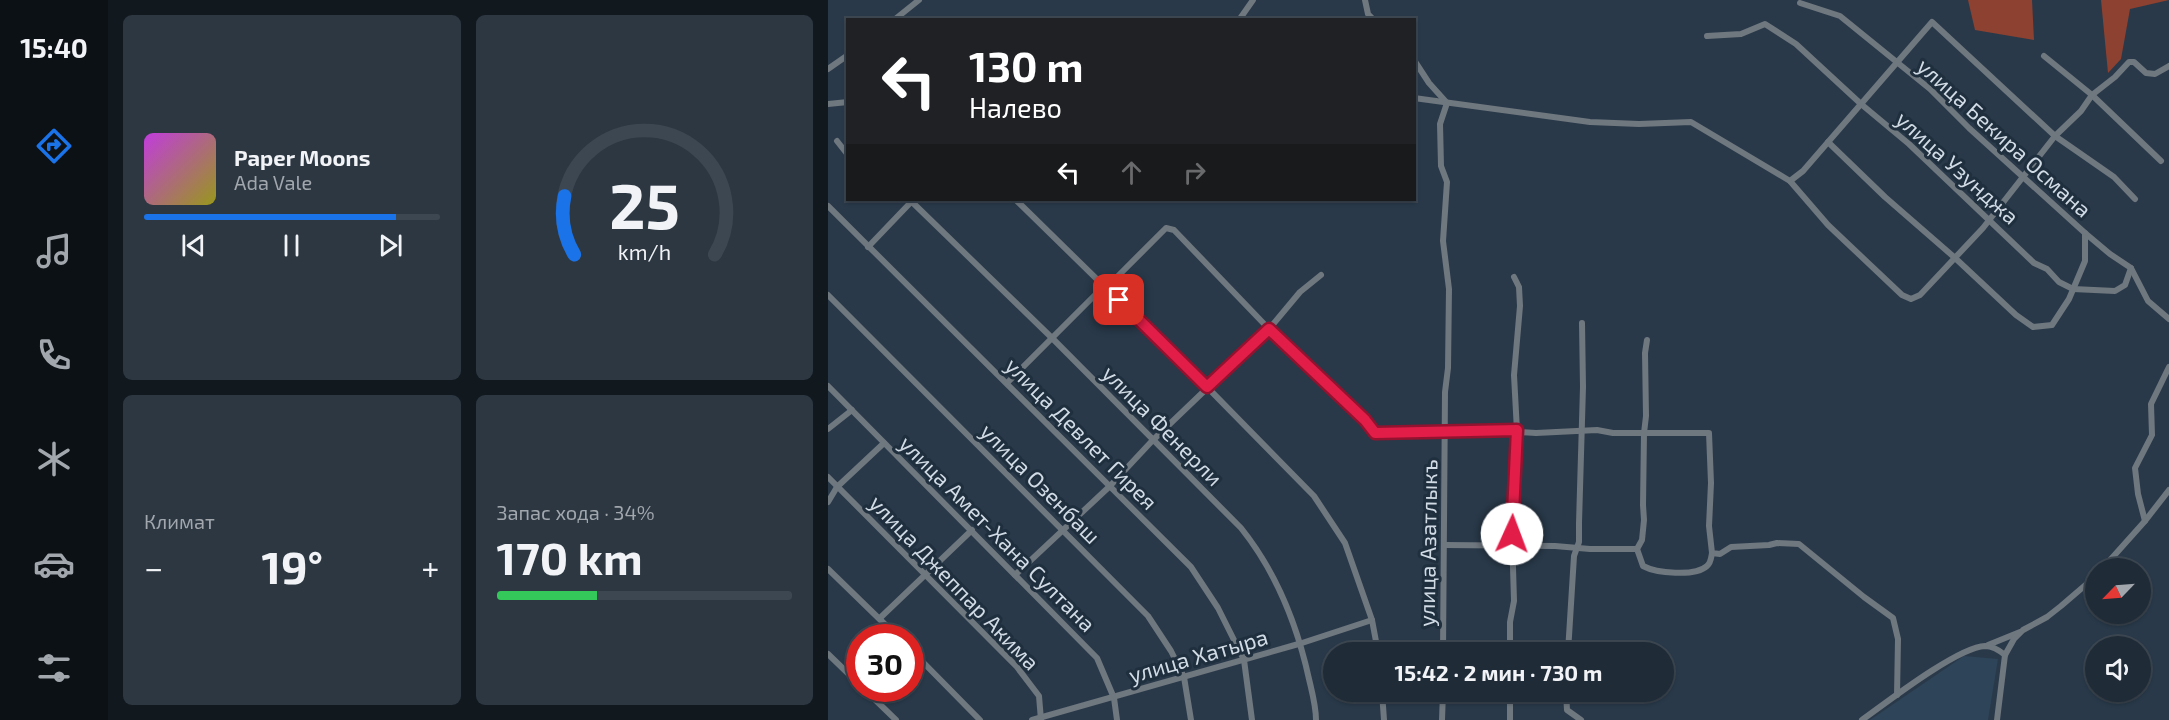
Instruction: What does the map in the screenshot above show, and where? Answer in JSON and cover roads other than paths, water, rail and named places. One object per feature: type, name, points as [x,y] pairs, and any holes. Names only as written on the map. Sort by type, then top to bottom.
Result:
[{"type":"street","points":[[896,18],[919,0]]},
{"type":"street","points":[[1240,18],[1253,0]]},
{"type":"street","points":[[1365,0],[1368,14],[1372,18]]},
{"type":"street","name":"улица Бекира Османа","points":[[1800,3],[1840,16],[1930,89],[1969,128],[2085,233],[2131,268],[2148,301],[2169,319]]},
{"type":"street","points":[[1791,182],[1932,22],[2055,136],[2114,177],[2135,199]]},
{"type":"street","name":"улица Узунджа","points":[[1707,36],[1741,34],[1765,24],[1796,44],[1861,104],[1909,144],[2034,263],[2047,269],[2059,282],[2073,289]]},
{"type":"street","points":[[828,69],[846,56]]},
{"type":"street","points":[[2044,56],[2092,95],[2161,161]]},
{"type":"street","points":[[1416,98],[1590,122],[1639,124],[1691,122],[1791,182],[1828,225],[1902,295],[1911,299],[1920,295],[1983,228],[2055,136],[2081,111],[2092,95],[2115,77],[2129,62],[2134,62],[2146,73],[2155,74],[2169,66]]},
{"type":"street","points":[[1416,63],[1429,83],[1447,103]]},
{"type":"street","points":[[828,104],[846,102]]},
{"type":"street","name":"улица Азатлыкъ","points":[[1443,642],[1445,392],[1448,368],[1449,290],[1443,241],[1447,182],[1441,166],[1440,124],[1447,103]]},
{"type":"street","points":[[837,141],[846,152]]},
{"type":"street","points":[[1828,142],[1885,197],[2016,315],[2033,327],[2052,325],[2069,298],[2085,261],[2085,233]]},
{"type":"street","points":[[868,247],[911,201]]},
{"type":"street","name":"улица Фенерли","points":[[913,201],[1241,528],[1257,549],[1286,602],[1302,643],[1316,720]]},
{"type":"street","points":[[1017,201],[1105,285],[1314,496],[1345,543],[1372,620],[1376,642]]},
{"type":"street","name":"улица Девлет Гирея","points":[[828,206],[1191,567],[1218,609],[1244,660],[1252,720]]},
{"type":"street","points":[[1007,383],[1166,228],[1174,230],[1269,329],[1365,420],[1375,433],[1517,430],[1536,433],[1581,431],[1644,433],[1709,433],[1711,483],[1709,526],[1712,554],[1710,564],[1701,570],[1679,573],[1643,566],[1637,549],[1642,540],[1644,520],[1642,505],[1644,433],[1646,416],[1645,353],[1647,340]]},
{"type":"street","points":[[2073,289],[2115,291],[2125,285],[2131,268]]},
{"type":"street","points":[[1015,575],[1110,486],[1152,441],[1269,329],[1300,292],[1321,275]]},
{"type":"street","points":[[1510,642],[1510,622],[1514,601],[1514,489],[1517,430],[1514,375],[1520,306],[1519,287],[1514,278]]},
{"type":"street","name":"улица Озенбаш","points":[[828,295],[1148,616],[1171,651],[1184,677],[1191,720]]},
{"type":"street","points":[[1569,642],[1574,556],[1579,542],[1580,523],[1582,323]]},
{"type":"street","points":[[2145,521],[2138,494],[2135,468],[2152,435],[2151,404],[2169,367]]},
{"type":"street","name":"улица Амет-Хана Султана","points":[[828,386],[1097,658],[1114,698],[1117,720]]},
{"type":"street","points":[[828,429],[852,410]]},
{"type":"street","points":[[828,502],[837,487],[884,442]]},
{"type":"street","name":"улица Джеппар Акима","points":[[828,477],[1017,667],[1039,696],[1041,719]]},
{"type":"street","points":[[2112,558],[2169,490]]},
{"type":"street","points":[[880,618],[972,531]]},
{"type":"street","points":[[1712,554],[1720,554],[1731,548],[1777,543],[1799,544],[1893,618],[1898,639],[1897,695]]},
{"type":"street","points":[[1445,545],[1637,549]]},
{"type":"street","points":[[828,569],[886,624]]},
{"type":"street","points":[[1862,720],[1962,652],[1984,646],[2023,630],[2047,617],[2085,585]]},
{"type":"street","name":"улица Хатыра","points":[[1032,720],[1302,643],[1372,620]]},
{"type":"street","points":[[1996,720],[2005,655],[2014,639],[2023,630]]},
{"type":"street","points":[[1984,646],[1999,650],[2005,655]]},
{"type":"street","points":[[828,654],[846,671]]},
{"type":"street","points":[[924,663],[980,720]]},
{"type":"street","points":[[877,702],[896,720]]},
{"type":"street","points":[[1383,702],[1384,720]]},
{"type":"street","points":[[1442,720],[1443,702]]},
{"type":"street","points":[[1510,702],[1510,720]]},
{"type":"street","points":[[1567,702],[1567,710],[1581,720]]}]
